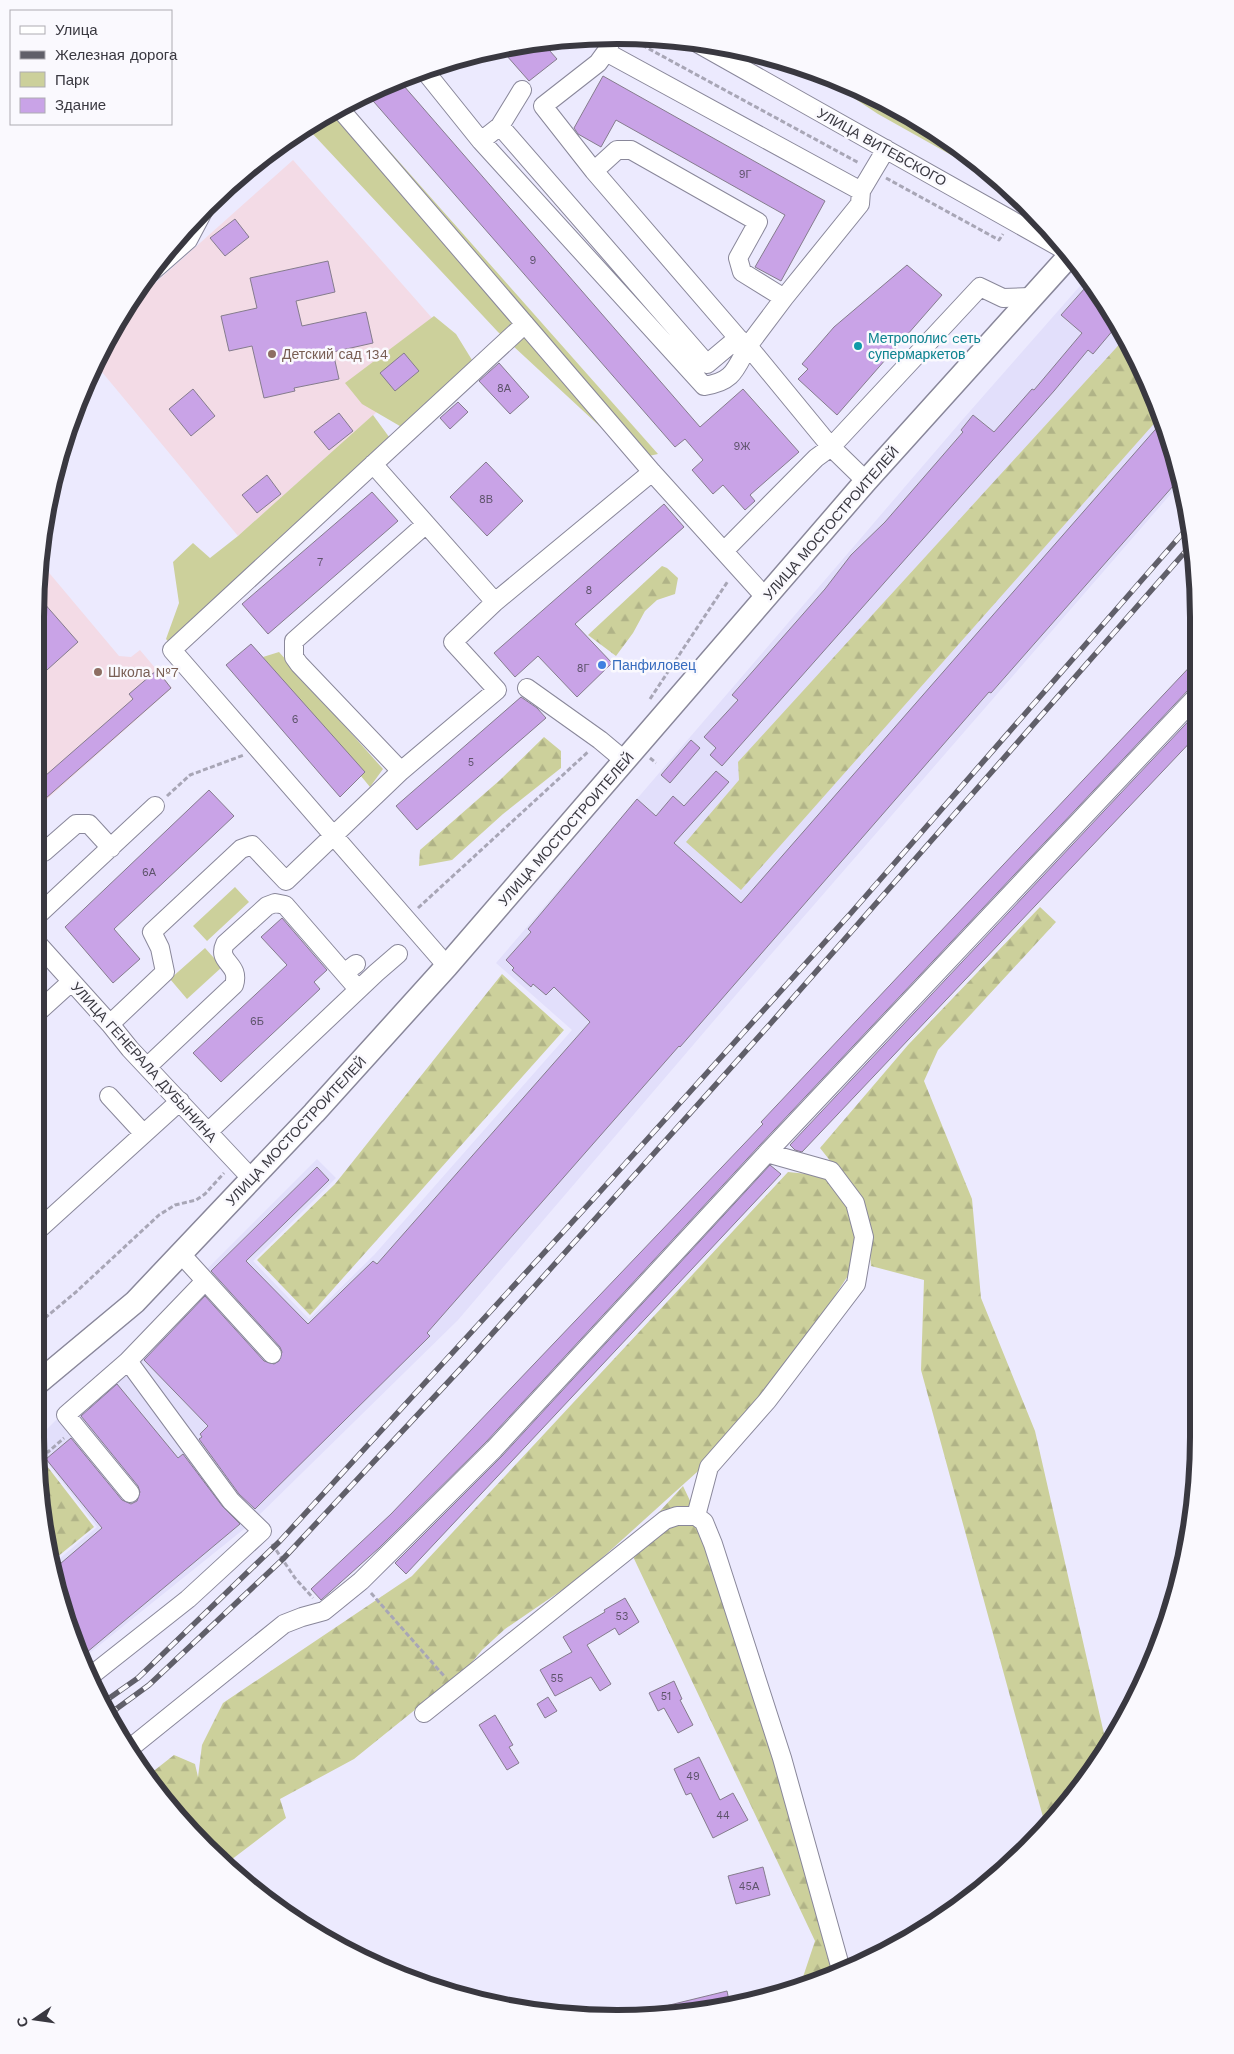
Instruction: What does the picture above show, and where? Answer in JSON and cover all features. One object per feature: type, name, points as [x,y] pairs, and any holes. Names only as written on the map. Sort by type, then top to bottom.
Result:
[{"type":"main road","name":"УЛИЦА МОСТОСТРОИТЕЛЕЙ","points":[[44,1379],[135,1302],[252,1179],[448,966],[866,481],[1064,259]]},
{"type":"street","points":[[610,44],[598,63],[542,106],[594,170],[831,447],[866,481]]},
{"type":"street","points":[[606,52],[861,190]]},
{"type":"street","name":"УЛИЦА ВИТЕБСКОГО","points":[[714,53],[1051,243]]},
{"type":"street","points":[[429,76],[481,141],[704,386],[717,384],[731,376],[743,342]]},
{"type":"street","points":[[481,141],[500,126],[522,90]]},
{"type":"street","points":[[344,113],[652,472],[766,598]]},
{"type":"street","points":[[500,126],[708,364],[743,342],[784,298],[860,204],[861,190],[886,149]]},
{"type":"street","points":[[594,170],[617,150],[631,150],[758,222],[738,258],[742,272],[784,298]]},
{"type":"street","points":[[724,551],[816,458],[831,447],[980,286],[1003,298],[1031,297]]},
{"type":"street","points":[[448,966],[172,650],[525,324]]},
{"type":"street","points":[[373,464],[495,602]]},
{"type":"street","points":[[110,1024],[165,972],[160,948],[152,932],[241,849],[252,846],[286,882],[401,771],[497,690],[454,642],[495,602],[652,472]]},
{"type":"street","points":[[401,771],[299,664],[294,657],[294,642],[426,524]]},
{"type":"street","points":[[527,688],[600,740],[625,761]]},
{"type":"street","points":[[134,1745],[284,1624],[324,1611],[361,1580],[494,1449],[767,1153],[1190,704]]},
{"type":"street","points":[[44,909],[112,848],[155,806]]},
{"type":"street","points":[[44,852],[76,824],[89,824],[112,848]]},
{"type":"street","points":[[147,1067],[234,985],[236,978],[234,968],[223,955],[222,950],[225,944],[267,906],[275,903],[285,905],[350,968],[358,989]]},
{"type":"street","name":"УЛИЦА ГЕНЕРАЛА ДУБЫНИНА","points":[[44,951],[147,1067],[252,1179]]},
{"type":"street","points":[[208,1132],[358,989],[398,954]]},
{"type":"street","points":[[44,1007],[72,982]]},
{"type":"street","points":[[109,1096],[144,1134]]},
{"type":"street","points":[[44,1224],[180,1101]]},
{"type":"street","points":[[696,1516],[709,1467],[767,1401],[856,1284],[864,1237],[855,1203],[831,1171],[767,1153]]},
{"type":"street","points":[[181,1254],[272,1354]]},
{"type":"street","points":[[130,1493],[66,1416],[128,1361],[205,1281]]},
{"type":"street","points":[[95,1673],[188,1599],[262,1531],[231,1501],[128,1361]]},
{"type":"street","points":[[424,1713],[665,1520],[677,1516],[696,1516],[704,1522],[713,1544],[782,1758],[840,1965]]},
{"type":"path","points":[[641,45],[999,240]]},
{"type":"path","points":[[646,705],[738,567]]},
{"type":"path","points":[[406,919],[600,740]]},
{"type":"path","points":[[155,806],[190,775],[259,750]]},
{"type":"path","points":[[44,1319],[76,1292],[159,1215],[175,1205],[196,1200],[205,1194],[235,1160]]},
{"type":"path","points":[[44,1450],[48,1452],[76,1428]]},
{"type":"path","points":[[262,1531],[295,1578],[324,1611]]},
{"type":"path","points":[[361,1580],[455,1688]]},
{"type":"shaded area","name":"Детский сад 134","points":[[293,160],[454,343],[238,536],[100,370],[121,330],[145,292]]},
{"type":"shaded area","points":[[1083,283],[1113,330],[1147,398],[1160,433],[1175,489],[741,989],[458,1320],[249,1525],[87,1655],[74,1621],[58,1560],[97,1527],[45,1459],[44,1432],[317,1159],[336,1178],[253,1261],[309,1319],[374,1255],[572,1030],[496,963],[964,418]]},
{"type":"shaded area","name":"Школа №7","points":[[46,569],[119,656],[131,657],[140,650],[172,688],[44,802],[44,617]]},
{"type":"green space","points":[[840,89],[904,121],[935,140],[971,166],[878,114]]},
{"type":"green space","points":[[352,109],[658,454],[635,459],[498,332],[311,132]]},
{"type":"green space","points":[[434,316],[456,334],[472,360],[405,429],[362,404],[345,383]]},
{"type":"green space","points":[[1120,343],[1147,398],[1156,422],[741,890],[686,842],[739,780],[738,762]]},
{"type":"green space","points":[[373,415],[392,441],[173,647],[166,639],[179,603],[173,562],[193,543],[210,558],[238,536]]},
{"type":"green space","points":[[662,566],[678,578],[675,594],[657,600],[645,611],[633,633],[616,656],[588,635]]},
{"type":"green space","points":[[279,652],[383,769],[370,787],[263,657]]},
{"type":"green space","points":[[544,737],[561,751],[561,768],[503,814],[452,860],[419,866],[420,850],[500,780]]},
{"type":"green space","points":[[235,887],[249,902],[207,941],[193,926]]},
{"type":"green space","points":[[1040,907],[1056,922],[938,1050],[924,1081],[972,1199],[981,1298],[1035,1431],[1105,1737],[1072,1786],[1044,1819],[921,1370],[924,1280],[871,1266],[866,1206],[820,1148],[908,1045]]},
{"type":"green space","points":[[205,948],[222,967],[187,999],[170,979]]},
{"type":"green space","points":[[502,974],[564,1030],[310,1315],[257,1260],[335,1184]]},
{"type":"green space","points":[[788,1172],[837,1177],[868,1245],[793,1360],[707,1463],[581,1577],[505,1629],[482,1650],[468,1667],[354,1759],[280,1799],[286,1818],[231,1860],[186,1815],[152,1772],[174,1755],[195,1764],[198,1777],[202,1745],[223,1703],[412,1576]]},
{"type":"green space","points":[[45,1463],[94,1527],[57,1557],[49,1512]]},
{"type":"green space","points":[[683,1486],[702,1526],[845,1963],[802,1980],[815,1941],[628,1546]]},
{"type":"building","points":[[548,48],[557,59],[529,81],[506,55]]},
{"type":"building","points":[[603,76],[825,201],[781,281],[755,267],[785,215],[616,120],[601,147],[578,134],[574,128]]},
{"type":"building","points":[[403,85],[700,427],[743,389],[799,452],[750,495],[755,501],[745,510],[723,485],[713,494],[692,470],[703,460],[685,439],[675,447],[371,99]]},
{"type":"building","points":[[235,219],[249,237],[225,256],[210,238]]},
{"type":"building","points":[[328,261],[335,292],[296,301],[302,326],[366,312],[373,343],[333,352],[339,379],[294,388],[295,391],[264,398],[252,346],[229,351],[221,316],[257,308],[250,278]]},
{"type":"building","name":"Метрополис cеть супермаркетов","points":[[907,265],[942,295],[837,415],[798,379],[808,369],[802,364],[834,327]]},
{"type":"building","points":[[1085,288],[1113,330],[1093,354],[1088,350],[1054,391],[722,766],[710,755],[716,748],[704,737],[738,700],[732,695],[825,589],[851,555],[885,522],[963,432],[961,430],[973,415],[994,432],[1032,389],[1034,390],[1082,333],[1061,315]]},
{"type":"building","points":[[404,353],[419,371],[395,391],[380,373]]},
{"type":"building","points":[[499,363],[529,397],[510,414],[479,381]]},
{"type":"building","points":[[193,389],[215,416],[191,436],[169,409]]},
{"type":"building","points":[[458,402],[468,412],[450,429],[440,418]]},
{"type":"building","points":[[339,413],[353,431],[329,450],[314,432]]},
{"type":"building","points":[[1158,427],[1174,484],[991,693],[989,692],[680,1047],[427,1333],[430,1336],[255,1509],[239,1494],[199,1439],[202,1437],[200,1434],[208,1426],[144,1360],[205,1296],[264,1361],[274,1364],[279,1361],[282,1352],[280,1347],[211,1271],[317,1167],[329,1180],[246,1261],[308,1324],[373,1261],[377,1264],[590,1022],[554,987],[546,995],[533,984],[531,987],[512,970],[514,968],[506,960],[531,932],[528,929],[637,799],[656,816],[673,796],[684,806],[716,771],[729,782],[674,843],[741,903]]},
{"type":"building","points":[[486,462],[523,501],[487,536],[450,497]]},
{"type":"building","points":[[267,475],[281,494],[257,513],[242,495]]},
{"type":"building","points":[[372,492],[398,521],[268,634],[242,604]]},
{"type":"building","points":[[664,504],[684,527],[575,624],[612,663],[577,697],[538,656],[515,677],[494,653]]},
{"type":"building","points":[[44,604],[78,642],[44,673]]},
{"type":"building","points":[[251,644],[365,772],[340,797],[226,665]]},
{"type":"building","points":[[1190,666],[1190,688],[759,1146],[486,1442],[379,1548],[321,1600],[311,1589],[391,1514],[763,1124],[761,1122]]},
{"type":"building","points":[[157,670],[171,688],[44,800],[44,777],[133,699],[129,694]]},
{"type":"building","points":[[521,697],[537,708],[546,718],[417,830],[396,806]]},
{"type":"building","points":[[1190,720],[1190,742],[802,1152],[795,1150],[790,1145]]},
{"type":"building","points":[[691,740],[700,748],[670,783],[661,775]]},
{"type":"building","points":[[209,790],[234,816],[114,929],[140,959],[113,983],[65,927]]},
{"type":"building","points":[[282,918],[327,970],[314,982],[320,989],[221,1082],[193,1053],[287,965],[261,937]]},
{"type":"building","points":[[770,1165],[781,1174],[406,1574],[395,1563],[502,1456]]},
{"type":"building","points":[[117,1384],[178,1458],[183,1454],[223,1507],[240,1524],[86,1653],[74,1621],[59,1565],[102,1528],[46,1459],[71,1438],[122,1500],[131,1504],[137,1501],[140,1492],[138,1486],[81,1416]]},
{"type":"building","points":[[625,1598],[639,1622],[619,1635],[615,1628],[587,1645],[611,1684],[600,1691],[591,1677],[555,1696],[540,1670],[572,1652],[563,1637]]},
{"type":"building","points":[[674,1681],[682,1699],[680,1700],[693,1725],[678,1733],[664,1708],[658,1711],[649,1693]]},
{"type":"building","points":[[548,1697],[557,1711],[545,1718],[537,1704]]},
{"type":"building","points":[[495,1715],[513,1745],[509,1747],[519,1763],[507,1770],[479,1725]]},
{"type":"building","points":[[699,1757],[720,1800],[733,1793],[748,1820],[713,1838],[691,1793],[686,1795],[674,1769]]},
{"type":"building","points":[[763,1867],[770,1895],[736,1904],[728,1876]]},
{"type":"building","points":[[727,1991],[729,1999],[692,2005],[653,2009]]},
{"type":"railway","points":[[108,1699],[138,1678],[280,1541],[597,1195],[851,913],[1183,532]]},
{"type":"railway","points":[[114,1711],[149,1685],[283,1559],[465,1364],[771,1023],[1186,551]]},
{"type":"place","name":"Метрополис cеть супермаркетов","points":[[858,346]]},
{"type":"place","name":"Детский сад 134","points":[[272,354]]},
{"type":"place","name":"Панфиловец","points":[[602,665]]},
{"type":"place","name":"Школа №7","points":[[98,672]]}]
